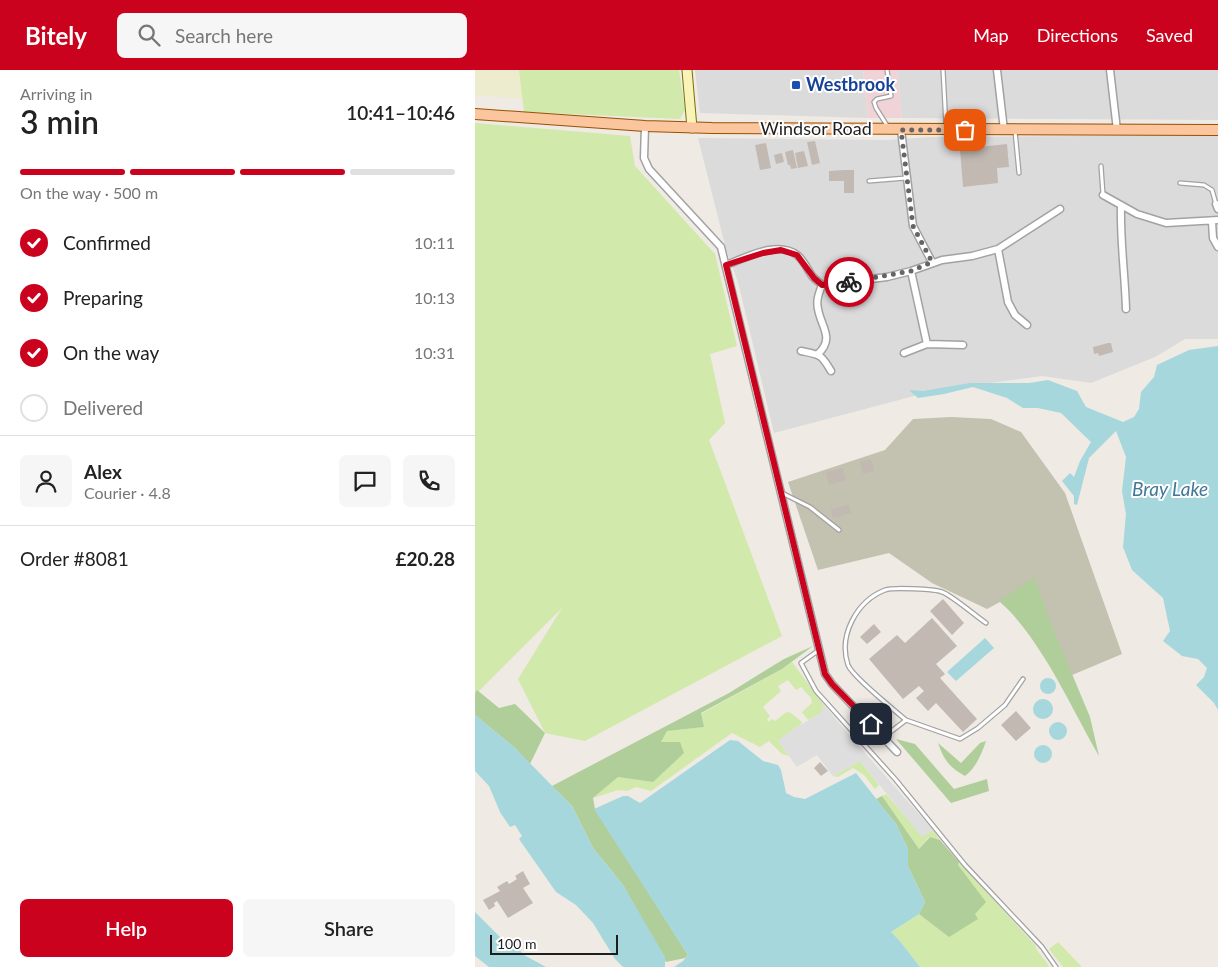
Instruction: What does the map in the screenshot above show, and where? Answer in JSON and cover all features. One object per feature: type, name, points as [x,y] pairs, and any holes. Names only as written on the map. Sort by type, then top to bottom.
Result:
[{"type":"main road","name":"Windsor Road","points":[[475,114],[692,128],[1218,130]]},
{"type":"street","points":[[687,70],[692,128]]},
{"type":"street","points":[[997,70],[1004,130]]},
{"type":"street","points":[[1110,70],[1117,130]]},
{"type":"street","points":[[645,126],[644,158],[649,169],[721,247],[825,674],[832,684],[897,752]]},
{"type":"street","points":[[895,130],[906,178],[913,226],[932,262]]},
{"type":"street","points":[[1103,195],[1137,214],[1166,223],[1215,221],[1213,238],[1218,247]]},
{"type":"street","points":[[1121,206],[1120,230],[1125,266],[1126,309]]},
{"type":"street","points":[[726,265],[773,250],[781,250],[797,255],[814,278],[822,285],[870,280],[911,271],[932,262],[998,249],[1060,209]]},
{"type":"street","points":[[998,249],[1008,302],[1015,315],[1027,326]]},
{"type":"street","points":[[911,271],[927,344]]},
{"type":"street","points":[[818,354],[826,347],[827,338],[818,309],[817,298],[822,285]]},
{"type":"street","points":[[904,353],[927,344],[963,345]]},
{"type":"street","points":[[801,351],[818,354],[831,372]]},
{"type":"lane","points":[[887,70],[891,96],[877,99],[874,102],[876,108],[895,130]]},
{"type":"lane","points":[[943,70],[946,130]]},
{"type":"lane","points":[[1015,130],[1019,173]]},
{"type":"lane","points":[[1101,166],[1103,195]]},
{"type":"lane","points":[[869,181],[906,178]]},
{"type":"lane","points":[[1180,183],[1204,185],[1212,190],[1217,206]]},
{"type":"lane","points":[[781,493],[810,507],[839,530]]},
{"type":"lane","points":[[985,623],[943,592],[887,589],[870,598],[853,616],[845,644],[848,666],[867,686],[906,720],[960,739],[978,728],[1005,705],[1023,679]]},
{"type":"lane","points":[[819,649],[801,663],[816,691],[895,780],[965,865],[1042,947],[1056,967]]},
{"type":"lane","points":[[884,737],[906,720]]},
{"type":"shaded area","points":[[695,70],[863,70],[868,118],[700,113]]},
{"type":"shaded area","points":[[863,70],[897,70],[902,118],[868,118]]},
{"type":"shaded area","points":[[897,70],[1218,70],[1218,120],[902,118]]},
{"type":"shaded area","points":[[1218,135],[1218,339],[1185,339],[1155,357],[1091,383],[1042,376],[937,390],[774,433],[738,282],[726,249],[698,138],[887,140],[930,137]]},
{"type":"shaded area","points":[[951,417],[991,419],[1021,432],[1065,493],[1122,654],[1065,678],[1014,615],[1000,602],[987,609],[932,583],[889,553],[818,570],[788,482],[885,450],[913,419]]},
{"type":"shaded area","points":[[824,705],[933,830],[922,837],[860,761],[833,776],[817,755],[797,767],[778,741],[795,728],[821,713]]},
{"type":"green space","points":[[475,70],[519,70],[524,99],[475,95]]},
{"type":"green space","points":[[519,70],[679,70],[685,110],[680,119],[524,112]]},
{"type":"green space","points":[[475,123],[630,136],[635,166],[715,254],[737,346],[710,354],[725,423],[709,440],[782,636],[585,741],[545,733],[518,679],[562,608],[475,695]]},
{"type":"green space","points":[[1034,577],[1090,717],[1099,756],[1043,655],[1016,618],[1000,601]]},
{"type":"green space","points":[[813,646],[782,669],[701,713],[704,727],[667,731],[661,742],[680,742],[684,753],[653,782],[618,777],[593,798],[595,809],[688,955],[685,958],[666,962],[623,885],[593,848],[572,806],[552,786],[729,693],[784,659]]},
{"type":"green space","points":[[792,662],[824,705],[821,713],[808,720],[802,712],[812,703],[811,698],[801,687],[796,690],[788,680],[778,686],[781,691],[763,707],[770,716],[767,719],[768,722],[772,719],[775,721],[787,712],[802,722],[778,741],[789,756],[782,754],[769,741],[760,747],[732,733],[651,791],[636,787],[627,791],[618,790],[593,798],[618,777],[653,782],[661,742],[667,731],[704,727],[701,714]]},
{"type":"green space","points":[[477,690],[499,708],[515,704],[545,733],[530,764],[515,748],[475,715],[475,693]]},
{"type":"green space","points":[[896,739],[915,744],[954,789],[987,779],[989,791],[951,803]]},
{"type":"green space","points":[[986,741],[975,765],[965,776],[948,762],[938,743],[961,763],[980,743]]},
{"type":"green space","points":[[860,761],[879,785],[875,789],[864,775],[853,768],[838,777],[833,776]]},
{"type":"green space","points":[[886,794],[922,836],[933,830],[940,840],[929,837],[919,849],[882,796]]},
{"type":"green space","points":[[882,796],[919,849],[930,837],[940,840],[959,862],[958,865],[986,902],[975,914],[978,919],[949,937],[919,914],[925,902],[908,866],[908,849],[896,824],[876,799]]},
{"type":"green space","points":[[959,862],[1035,945],[1049,967],[920,967],[891,932],[919,914],[930,922],[978,919],[974,914],[985,902],[958,865]]},
{"type":"green space","points":[[1058,942],[1082,967],[1063,967],[1049,949]]},
{"type":"water","name":"Bray Lake","points":[[1218,346],[1218,710],[1214,703],[1196,685],[1204,677],[1207,668],[1198,659],[1182,656],[1163,641],[1170,631],[1163,598],[1132,570],[1123,547],[1126,514],[1122,491],[1126,457],[1116,431],[1089,458],[1077,505],[1074,504],[1074,496],[1062,481],[1070,473],[1074,477],[1080,461],[1091,442],[1061,413],[1038,408],[1023,408],[1007,398],[973,387],[918,398],[909,390],[923,391],[970,383],[1029,383],[1048,380],[1077,391],[1086,407],[1123,422],[1134,417],[1139,409],[1141,392],[1154,377],[1157,365],[1189,350]]},
{"type":"water","points":[[985,638],[994,648],[956,681],[947,672]]},
{"type":"water","points":[[1048,678],[1054,680],[1056,686],[1054,692],[1048,694],[1042,692],[1040,686],[1042,680]]},
{"type":"water","points":[[1043,699],[1050,702],[1053,709],[1050,716],[1043,719],[1036,716],[1033,709],[1036,702]]},
{"type":"water","points":[[475,715],[515,748],[572,806],[593,848],[623,885],[665,957],[665,967],[623,967],[615,959],[593,923],[576,905],[556,892],[519,839],[522,836],[515,825],[510,827],[500,812],[489,786],[475,771]]},
{"type":"water","points":[[1058,722],[1064,725],[1067,731],[1064,737],[1058,740],[1052,737],[1049,731],[1052,725]]},
{"type":"water","points":[[730,740],[738,741],[763,761],[778,765],[781,770],[786,793],[794,797],[805,799],[856,773],[896,824],[908,849],[908,866],[925,902],[919,914],[891,932],[920,967],[674,967],[688,955],[594,809],[623,796],[628,796],[640,803]]},
{"type":"water","points":[[1043,745],[1049,748],[1052,754],[1049,760],[1043,763],[1037,760],[1034,754],[1037,748]]},
{"type":"water","points":[[475,912],[501,938],[515,945],[524,955],[546,967],[489,967],[475,956]]},
{"type":"building","points":[[815,141],[820,163],[812,165],[807,142]]},
{"type":"building","points":[[766,143],[771,168],[760,170],[755,145]]},
{"type":"building","points":[[1007,144],[1009,167],[997,168],[998,183],[963,187],[960,149]]},
{"type":"building","points":[[793,150],[797,168],[791,169],[785,152]]},
{"type":"building","points":[[804,151],[808,166],[798,168],[795,153]]},
{"type":"building","points":[[782,153],[784,162],[776,164],[774,155]]},
{"type":"building","points":[[854,170],[854,193],[844,193],[844,181],[829,181],[829,171]]},
{"type":"building","points":[[1111,343],[1113,352],[1099,356],[1098,353],[1094,354],[1093,347]]},
{"type":"building","points":[[871,459],[874,471],[863,474],[860,462]]},
{"type":"building","points":[[843,468],[846,480],[829,485],[826,472]]},
{"type":"building","points":[[849,505],[851,513],[833,518],[831,509]]},
{"type":"building","points":[[943,599],[964,623],[952,635],[930,611]]},
{"type":"building","points":[[932,618],[957,646],[936,664],[945,674],[940,678],[977,719],[963,732],[936,703],[928,711],[916,698],[924,691],[919,686],[903,699],[869,659],[897,635],[905,643]]},
{"type":"building","points":[[874,624],[881,632],[867,644],[860,637]]},
{"type":"building","points":[[1016,711],[1031,728],[1016,741],[1001,725]]},
{"type":"building","points":[[820,762],[828,771],[821,776],[814,768]]},
{"type":"building","points":[[523,871],[530,884],[523,888],[533,903],[508,918],[497,901],[494,903],[495,906],[489,910],[483,900],[500,891],[497,887],[507,881],[509,884],[517,879],[515,876]]},
{"type":"way so far","points":[[849,282],[887,277],[911,271],[932,262],[913,226],[901,130],[965,130]]},
{"type":"place","name":"Westbrook","points":[[796,85]]},
{"type":"route","points":[[849,282],[822,285],[814,278],[797,255],[781,250],[773,250],[726,265],[825,674],[832,684],[871,724]]}]
